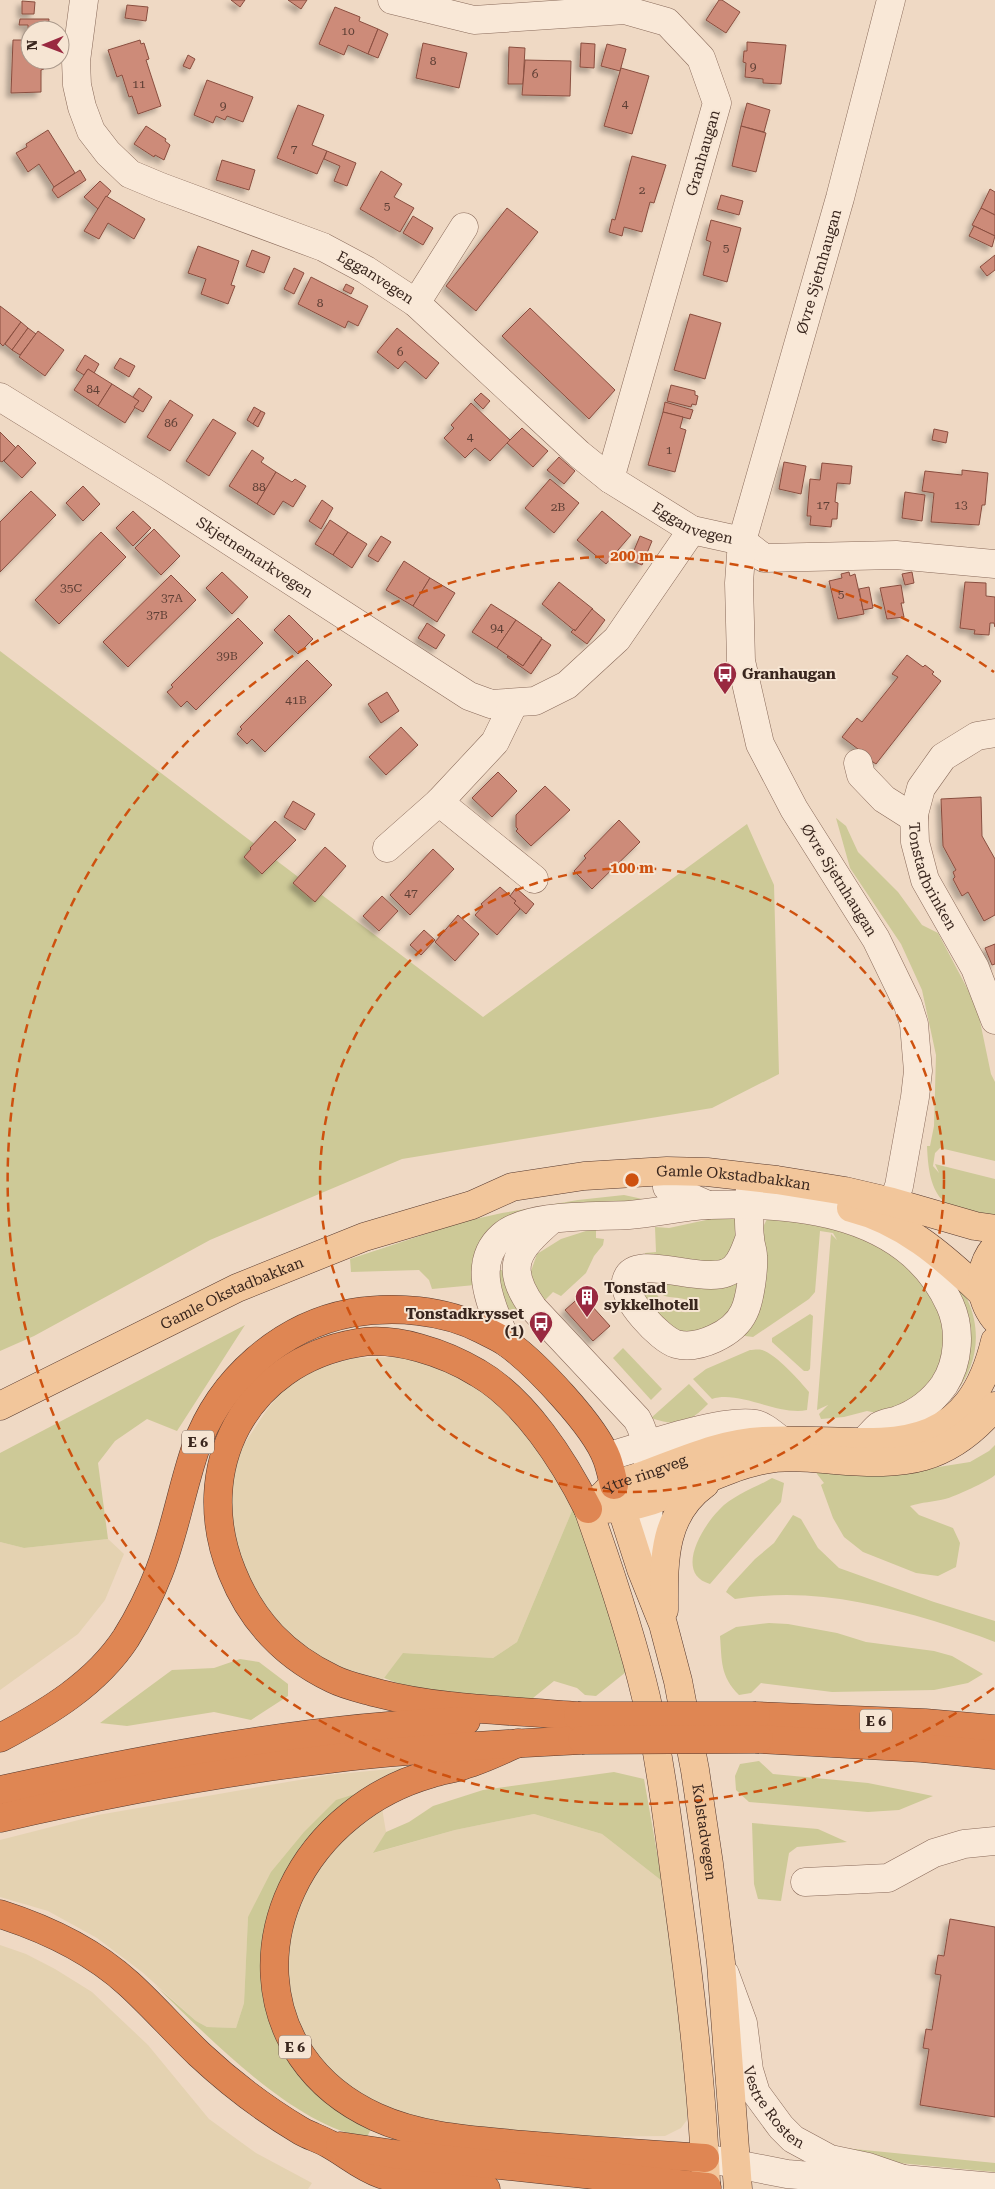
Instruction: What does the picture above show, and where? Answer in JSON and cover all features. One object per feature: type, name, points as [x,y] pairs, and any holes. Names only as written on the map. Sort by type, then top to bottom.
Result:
[{"type":"highway","name":"E 6","points":[[0,1738],[64,1700],[100,1670],[124,1640],[142,1610],[160,1570],[196,1445],[230,1386],[256,1360],[280,1341],[306,1327],[338,1316],[370,1310],[401,1310],[432,1314],[473,1325],[507,1343],[551,1383],[578,1414],[607,1457],[618,1497]]},
{"type":"highway","name":"E 6","points":[[580,1728],[399,1699],[336,1681],[313,1668],[290,1652],[267,1632],[248,1607],[228,1564],[220,1536],[217,1512],[218,1481],[225,1452],[235,1426],[253,1402],[275,1380],[298,1363],[325,1350],[360,1342],[390,1343],[423,1349],[444,1356],[480,1373],[503,1392],[535,1425],[555,1451],[574,1480],[588,1509]]},
{"type":"highway","name":"E 6","points":[[0,1790],[106,1767],[198,1750],[326,1731],[410,1723],[580,1728],[758,1728],[925,1723],[982,1733],[995,1755]]},
{"type":"highway","name":"E 6","points":[[0,1818],[112,1793],[223,1774],[329,1759],[518,1743],[580,1728]]},
{"type":"highway","name":"E 6","points":[[518,1743],[466,1765],[428,1774],[371,1800],[330,1834],[310,1857],[296,1880],[278,1931],[274,1958],[276,1989],[282,2019],[295,2046],[313,2072],[329,2089],[349,2104],[400,2126],[425,2133],[460,2139],[592,2151],[706,2158]]},
{"type":"highway","points":[[0,1914],[53,1933],[103,1964],[128,1983],[198,2053],[263,2107],[288,2123],[329,2144],[358,2164],[381,2174],[408,2181],[486,2189]]},
{"type":"highway","points":[[329,2144],[394,2154],[710,2188]]},
{"type":"main road","name":"Gamle Okstadbakkan","points":[[0,1406],[238,1288],[364,1237],[472,1205],[512,1187],[584,1176],[667,1171],[751,1191]]},
{"type":"main road","name":"Gamle Okstadbakkan","points":[[472,1205],[515,1203],[585,1191],[667,1187],[751,1191],[805,1184],[888,1219],[928,1245],[951,1263],[981,1292]]},
{"type":"main road","name":"Gamle Okstadbakkan","points":[[888,1219],[995,1229]]},
{"type":"main road","points":[[995,1247],[988,1255],[982,1273],[981,1292],[988,1310],[995,1319]]},
{"type":"main road","name":"Ytre ringveg","points":[[588,1509],[618,1497],[648,1474],[719,1448],[740,1443],[781,1440],[862,1443],[899,1441],[922,1435],[947,1423],[969,1403],[979,1386],[991,1358],[995,1341]]},
{"type":"main road","name":"Ytre ringveg","points":[[618,1497],[648,1500],[742,1465],[780,1458],[878,1463],[901,1462],[926,1456],[955,1444],[978,1425],[995,1406]]},
{"type":"main road","name":"Ytre ringveg","points":[[664,1624],[664,1561],[672,1525],[680,1507],[697,1489],[715,1476]]},
{"type":"main road","name":"Kolstadvegen","points":[[618,1497],[641,1569],[664,1624],[678,1681],[695,1770],[721,1963],[737,2177]]},
{"type":"main road","points":[[588,1509],[610,1571],[646,1698],[659,1771],[686,1953],[710,2188]]},
{"type":"street","name":"Egganvegen","points":[[84,0],[76,61],[77,86],[82,107],[91,131],[108,153],[130,174],[160,188],[323,247],[366,270],[416,303],[579,454],[610,479],[692,530],[742,541]]},
{"type":"street","name":"Øvre Sjetnhaugan","points":[[888,1219],[898,1186],[915,1097],[918,1071],[914,1024],[908,1005],[876,939],[794,809],[760,744],[741,661],[739,583],[742,541],[840,198],[892,0]]},
{"type":"street","name":"Granhaugan","points":[[412,2],[474,20],[541,8],[668,11],[701,58],[717,103],[610,479]]},
{"type":"street","points":[[416,303],[464,227]]},
{"type":"street","name":"Skjetnemarkvegen","points":[[0,397],[154,492],[469,696],[490,704],[535,701],[567,685],[617,639],[692,530]]},
{"type":"street","points":[[742,541],[764,558],[896,555],[995,564]]},
{"type":"street","points":[[387,848],[439,802],[495,742],[514,703]]},
{"type":"street","name":"Tonstadbrinken","points":[[995,733],[977,736],[943,757],[922,788],[914,818],[915,842],[925,880],[985,969],[995,1020]]},
{"type":"street","points":[[858,763],[861,775],[884,800],[914,818]]},
{"type":"street","points":[[439,802],[534,879]]},
{"type":"street","points":[[667,1187],[706,1205]]},
{"type":"street","points":[[507,1343],[492,1305],[485,1279],[487,1263],[492,1248],[502,1236],[514,1228],[551,1220],[651,1214],[706,1205],[751,1191],[750,1236],[753,1257],[750,1286],[744,1313],[724,1333],[699,1344],[684,1345],[674,1343],[659,1333],[630,1300],[626,1291],[626,1280],[632,1272],[638,1269],[651,1268],[716,1277],[735,1268],[750,1236]]},
{"type":"street","points":[[862,1443],[880,1425],[912,1415],[930,1402],[945,1383],[953,1366],[957,1345],[957,1329],[954,1314],[945,1295],[888,1219]]},
{"type":"street","points":[[551,1220],[527,1242],[519,1254],[516,1267],[519,1283],[523,1294],[533,1308],[637,1419],[644,1431],[648,1445],[648,1500],[652,1562],[664,1624]]},
{"type":"street","name":"Ytre ringveg","points":[[607,1457],[713,1427],[740,1424],[756,1424],[781,1440]]},
{"type":"street","points":[[982,1733],[995,1765]]},
{"type":"street","points":[[805,1882],[888,1878],[934,1853],[964,1844],[995,1842]]},
{"type":"street","name":"Vestre Rosten","points":[[721,1963],[743,2023],[749,2070],[754,2086],[768,2111],[794,2139],[810,2150],[830,2159],[868,2167],[903,2179]]},
{"type":"street","name":"Vestre Rosten","points":[[706,2158],[737,2177],[780,2173],[859,2180],[903,2179],[995,2187]]},
{"type":"shaded area","points":[[0,651],[483,1017],[747,824],[774,885],[779,1074],[712,1108],[402,1159],[210,1240],[34,1336],[0,1351]]},
{"type":"shaded area","points":[[836,818],[846,826],[858,852],[898,892],[922,925],[938,933],[977,1007],[991,1074],[995,1082],[995,1161],[940,1148],[935,1153],[933,1166],[939,1173],[935,1164],[995,1179],[995,1216],[953,1207],[939,1197],[935,1189],[928,1163],[927,1146],[930,1146],[934,1126],[936,1055],[922,990],[901,944],[850,868]]},
{"type":"shaded area","points":[[624,1195],[652,1201],[526,1215],[475,1285],[432,1289],[429,1280],[419,1270],[351,1272],[350,1259],[462,1222],[578,1200]]},
{"type":"shaded area","points":[[720,1217],[736,1217],[738,1243],[724,1265],[646,1259],[645,1253],[656,1252],[655,1227],[669,1228]]},
{"type":"shaded area","points":[[768,1217],[844,1229],[888,1247],[931,1290],[941,1307],[945,1333],[941,1367],[928,1389],[911,1404],[882,1414],[867,1411],[844,1417],[821,1419],[819,1414],[828,1405],[817,1410],[831,1234],[837,1240],[833,1233],[820,1231],[815,1292],[809,1299],[753,1337],[745,1336],[741,1333],[764,1225]]},
{"type":"shaded area","points":[[589,1230],[596,1230],[596,1238],[604,1239],[603,1245],[594,1256],[586,1273],[561,1296],[553,1292],[541,1304],[530,1274],[537,1254],[561,1239]]},
{"type":"shaded area","points":[[927,1256],[962,1287],[975,1325],[976,1337],[973,1360],[969,1371],[956,1392],[954,1392],[956,1379]]},
{"type":"shaded area","points":[[496,1270],[503,1270],[508,1286],[523,1307],[513,1316],[498,1298]]},
{"type":"shaded area","points":[[745,1271],[737,1305],[729,1315],[712,1326],[693,1331],[675,1330],[667,1325],[640,1291],[642,1283],[653,1286],[655,1292],[664,1303],[676,1310],[689,1312],[695,1310],[695,1304],[683,1299],[662,1295],[656,1286],[662,1284],[666,1278]]},
{"type":"shaded area","points":[[810,1314],[813,1316],[810,1369],[804,1371],[772,1342],[772,1338]]},
{"type":"shaded area","points":[[245,1325],[177,1431],[147,1419],[115,1441],[98,1463],[108,1539],[24,1548],[0,1542],[0,1453]]},
{"type":"shaded area","points":[[623,1348],[662,1389],[651,1400],[613,1358]]},
{"type":"shaded area","points":[[750,1350],[760,1350],[768,1353],[781,1362],[794,1375],[809,1392],[807,1410],[784,1410],[734,1398],[712,1399],[693,1379],[706,1369]]},
{"type":"shaded area","points":[[406,1357],[453,1372],[486,1391],[529,1432],[574,1506],[517,1642],[493,1658],[404,1653],[379,1684],[323,1660],[295,1641],[272,1619],[243,1572],[232,1533],[231,1491],[239,1452],[266,1411],[285,1387],[317,1369],[354,1358]]},
{"type":"shaded area","points":[[689,1384],[708,1404],[701,1411],[688,1420],[675,1423],[651,1418]]},
{"type":"shaded area","points":[[995,1445],[995,1475],[991,1478],[949,1498],[910,1506],[919,1515],[953,1528],[960,1543],[956,1567],[938,1576],[916,1573],[863,1552],[844,1537],[833,1518],[821,1485],[824,1483],[814,1470],[907,1472],[970,1462],[989,1451]]},
{"type":"shaded area","points":[[772,1478],[784,1483],[781,1502],[710,1584],[699,1579],[694,1571],[693,1561],[699,1538],[705,1527],[719,1510],[731,1500]]},
{"type":"shaded area","points":[[574,1506],[623,1656],[626,1672],[596,1696],[585,1695],[577,1688],[554,1681],[533,1698],[514,1699],[418,1691],[384,1678],[403,1653],[493,1658],[517,1642]]},
{"type":"shaded area","points":[[793,1515],[801,1519],[818,1548],[839,1568],[934,1602],[995,1621],[995,1642],[934,1621],[860,1602],[836,1598],[786,1595],[735,1599],[726,1592],[729,1587],[755,1559],[774,1543]]},
{"type":"shaded area","points":[[108,1539],[124,1554],[105,1600],[78,1634],[0,1690],[0,1542],[24,1548]]},
{"type":"shaded area","points":[[769,1623],[788,1624],[837,1633],[866,1642],[934,1651],[952,1656],[983,1674],[968,1683],[934,1690],[832,1692],[761,1683],[751,1693],[739,1695],[725,1675],[720,1636],[736,1627]]},
{"type":"shaded area","points":[[240,1659],[259,1662],[288,1684],[288,1696],[251,1720],[214,1712],[127,1726],[100,1723],[172,1670],[214,1668]]},
{"type":"shaded area","points":[[759,1761],[773,1774],[868,1783],[933,1796],[899,1810],[868,1812],[749,1802],[736,1790],[735,1776],[740,1764]]},
{"type":"shaded area","points":[[410,1767],[248,1917],[244,2003],[236,2028],[207,2027],[196,2021],[142,1972],[97,1938],[48,1911],[0,1897],[0,1840],[98,1815],[328,1775]]},
{"type":"shaded area","points":[[614,1772],[644,1779],[662,1881],[602,1834],[534,1814],[455,1830],[373,1853],[386,1832],[409,1822],[433,1806],[483,1790]]},
{"type":"shaded area","points":[[371,1789],[310,1838],[267,2000],[371,2129],[367,2137],[340,2130],[311,2117],[282,2098],[225,2053],[155,1985],[196,2021],[207,2027],[236,2028],[244,2003],[248,1917],[271,1872],[304,1832],[336,1800]]},
{"type":"shaded area","points":[[382,1808],[386,1832],[374,1853],[455,1830],[534,1814],[602,1834],[662,1881],[689,2091],[687,2120],[681,2128],[665,2136],[573,2137],[457,2126],[413,2117],[376,2102],[340,2081],[313,2053],[298,2028],[288,1993],[290,1927],[302,1894],[321,1864],[350,1834]]},
{"type":"shaded area","points":[[752,1823],[818,1829],[847,1842],[797,1847],[789,1853],[781,1901],[758,1899],[754,1884]]},
{"type":"shaded area","points":[[0,1945],[26,1954],[92,1992],[148,2045],[209,2119],[256,2153],[312,2183],[308,2189],[0,2189]]},
{"type":"shaded area","points":[[844,2148],[995,2163],[995,2172],[867,2160]]},
{"type":"building","points":[[231,0],[245,0],[240,7]]},
{"type":"building","points":[[288,0],[307,0],[301,9]]},
{"type":"building","points":[[719,0],[740,12],[726,33],[706,20]]},
{"type":"building","points":[[22,1],[35,2],[34,14],[22,14]]},
{"type":"building","points":[[127,5],[148,7],[146,21],[125,18]]},
{"type":"building","points":[[335,7],[360,17],[359,21],[378,29],[368,54],[348,45],[344,55],[319,44]]},
{"type":"building","points":[[20,19],[49,19],[20,20],[19,25]]},
{"type":"building","points":[[378,29],[388,34],[378,58],[368,54]]},
{"type":"building","points":[[13,40],[20,40],[20,70],[41,70],[41,92],[11,93]]},
{"type":"building","points":[[140,40],[141,44],[144,43],[149,59],[146,60],[161,106],[138,114],[132,96],[129,97],[122,75],[117,77],[108,50]]},
{"type":"building","points":[[747,42],[786,45],[781,84],[763,83],[763,79],[745,77],[746,63],[743,62],[744,51],[747,51]]},
{"type":"building","points":[[423,43],[467,53],[459,88],[416,78]]},
{"type":"building","points":[[581,43],[595,44],[594,68],[580,67]]},
{"type":"building","points":[[607,44],[626,49],[620,71],[601,66]]},
{"type":"building","points":[[509,47],[525,48],[523,84],[508,84]]},
{"type":"building","points":[[188,55],[195,59],[190,69],[183,66]]},
{"type":"building","points":[[525,60],[571,61],[570,96],[522,95]]},
{"type":"building","points":[[621,68],[649,76],[632,134],[604,126]]},
{"type":"building","points":[[207,80],[253,97],[243,122],[227,116],[225,120],[216,116],[213,123],[194,115]]},
{"type":"building","points":[[747,103],[770,110],[764,132],[741,126]]},
{"type":"building","points":[[298,105],[324,115],[312,145],[327,151],[317,174],[277,158]]},
{"type":"building","points":[[146,126],[166,139],[165,141],[170,145],[164,160],[155,155],[154,157],[134,144]]},
{"type":"building","points":[[741,126],[766,133],[756,172],[732,166]]},
{"type":"building","points":[[48,130],[75,173],[54,187],[39,164],[28,172],[16,153],[27,147],[26,144]]},
{"type":"building","points":[[327,151],[356,163],[347,186],[334,181],[340,166],[324,159]]},
{"type":"building","points":[[632,156],[666,165],[654,203],[650,202],[642,232],[624,227],[622,236],[609,232],[612,219],[615,220]]},
{"type":"building","points":[[222,160],[255,170],[249,190],[216,180]]},
{"type":"building","points":[[80,170],[86,180],[58,198],[52,190],[54,187]]},
{"type":"building","points":[[381,171],[402,184],[394,197],[414,208],[400,232],[360,209]]},
{"type":"building","points":[[100,181],[111,191],[98,209],[84,197]]},
{"type":"building","points":[[990,189],[995,192],[995,215],[981,208]]},
{"type":"building","points":[[721,195],[743,201],[739,215],[717,209]]},
{"type":"building","points":[[106,196],[145,219],[134,239],[108,223],[99,239],[84,231]]},
{"type":"building","points":[[507,208],[538,232],[476,311],[446,286]]},
{"type":"building","points":[[981,208],[995,215],[995,236],[972,225]]},
{"type":"building","points":[[413,216],[433,228],[423,245],[403,233]]},
{"type":"building","points":[[711,220],[741,228],[727,282],[703,275],[711,242],[706,240]]},
{"type":"building","points":[[974,226],[995,236],[992,247],[969,236]]},
{"type":"building","points":[[198,246],[239,261],[231,285],[235,286],[228,304],[201,294],[206,279],[188,273]]},
{"type":"building","points":[[252,250],[270,257],[264,273],[246,266]]},
{"type":"building","points":[[995,255],[995,270],[987,276],[980,267]]},
{"type":"building","points":[[294,268],[304,273],[294,294],[284,289]]},
{"type":"building","points":[[311,277],[368,306],[358,326],[348,321],[345,328],[298,304]]},
{"type":"building","points":[[346,284],[354,288],[351,294],[343,290]]},
{"type":"building","points":[[0,306],[21,322],[3,346],[0,343]]},
{"type":"building","points":[[530,308],[615,390],[589,419],[502,336]]},
{"type":"building","points":[[690,314],[721,323],[705,379],[674,370]]},
{"type":"building","points":[[21,322],[28,328],[12,350],[5,344]]},
{"type":"building","points":[[28,328],[36,334],[20,355],[12,350]]},
{"type":"building","points":[[397,328],[439,363],[426,379],[405,361],[398,369],[377,352]]},
{"type":"building","points":[[38,331],[64,350],[45,376],[19,357]]},
{"type":"building","points":[[85,355],[99,364],[94,373],[88,369],[84,375],[76,370]]},
{"type":"building","points":[[120,358],[135,366],[129,377],[114,368]]},
{"type":"building","points":[[88,369],[112,384],[98,406],[74,390]]},
{"type":"building","points":[[112,384],[139,401],[125,423],[98,406]]},
{"type":"building","points":[[671,385],[695,391],[695,395],[698,396],[696,405],[692,404],[691,407],[667,401]]},
{"type":"building","points":[[139,388],[152,397],[143,412],[134,407],[139,401],[133,397]]},
{"type":"building","points":[[481,393],[490,401],[483,409],[474,400]]},
{"type":"building","points":[[170,400],[193,415],[170,451],[147,437]]},
{"type":"building","points":[[665,402],[693,410],[690,419],[663,412]]},
{"type":"building","points":[[471,403],[510,440],[490,461],[475,448],[465,458],[444,438],[454,428],[451,425]]},
{"type":"building","points":[[254,407],[261,411],[253,424],[247,420]]},
{"type":"building","points":[[261,411],[265,413],[258,427],[253,424]]},
{"type":"building","points":[[663,412],[683,417],[680,428],[686,430],[675,472],[648,465]]},
{"type":"building","points":[[213,419],[236,433],[209,476],[186,461]]},
{"type":"building","points":[[522,428],[548,451],[533,467],[507,443]]},
{"type":"building","points":[[934,429],[948,432],[946,443],[932,440]]},
{"type":"building","points":[[0,432],[16,448],[2,462],[0,461]]},
{"type":"building","points":[[18,445],[36,463],[22,478],[4,461]]},
{"type":"building","points":[[252,450],[264,458],[261,462],[276,472],[257,504],[229,486]]},
{"type":"building","points":[[559,457],[575,471],[564,484],[547,470]]},
{"type":"building","points":[[784,462],[806,466],[801,494],[779,489]]},
{"type":"building","points":[[822,463],[852,466],[850,484],[837,483],[835,502],[838,503],[837,519],[832,519],[831,527],[810,525],[811,516],[807,516],[810,479],[820,480]]},
{"type":"building","points":[[962,470],[988,473],[985,505],[982,505],[979,525],[931,522],[934,493],[922,491],[925,471],[962,475]]},
{"type":"building","points":[[276,472],[292,482],[295,479],[306,486],[293,507],[283,501],[274,515],[257,504]]},
{"type":"building","points":[[550,479],[579,503],[554,533],[525,508]]},
{"type":"building","points":[[83,486],[100,504],[83,521],[66,503]]},
{"type":"building","points":[[31,491],[56,515],[0,572],[0,522]]},
{"type":"building","points":[[905,492],[925,495],[922,521],[902,518]]},
{"type":"building","points":[[322,500],[333,508],[321,529],[309,521]]},
{"type":"building","points":[[133,511],[151,528],[133,546],[116,528]]},
{"type":"building","points":[[602,511],[631,535],[606,564],[577,540]]},
{"type":"building","points":[[330,520],[348,532],[333,555],[315,544]]},
{"type":"building","points":[[154,529],[180,556],[161,575],[135,548]]},
{"type":"building","points":[[101,532],[126,557],[59,624],[35,600]]},
{"type":"building","points":[[348,532],[367,544],[352,568],[333,555]]},
{"type":"building","points":[[381,536],[391,542],[378,562],[368,556]]},
{"type":"building","points":[[640,536],[652,541],[642,565],[630,560]]},
{"type":"building","points":[[404,561],[430,578],[413,606],[386,590]]},
{"type":"building","points":[[222,572],[248,597],[232,614],[206,588]]},
{"type":"building","points":[[849,572],[850,576],[855,574],[864,614],[838,619],[829,581],[842,578],[841,574]]},
{"type":"building","points":[[912,572],[914,583],[905,585],[902,574]]},
{"type":"building","points":[[171,575],[196,600],[128,667],[103,642]]},
{"type":"building","points":[[430,578],[455,593],[437,622],[413,606]]},
{"type":"building","points":[[559,582],[593,609],[575,631],[542,604]]},
{"type":"building","points":[[965,582],[986,583],[986,596],[995,597],[995,627],[994,623],[990,623],[989,635],[974,634],[975,630],[960,628]]},
{"type":"building","points":[[901,585],[904,603],[901,603],[904,617],[887,619],[880,588]]},
{"type":"building","points":[[869,587],[873,608],[863,610],[859,589]]},
{"type":"building","points":[[491,604],[516,620],[497,648],[472,632]]},
{"type":"building","points":[[592,609],[605,620],[587,644],[571,632],[574,629],[575,631]]},
{"type":"building","points":[[289,615],[313,639],[298,654],[274,630]]},
{"type":"building","points":[[238,618],[263,643],[196,710],[187,701],[181,707],[167,692],[173,687],[171,685]]},
{"type":"building","points":[[516,620],[542,638],[523,666],[497,648]]},
{"type":"building","points":[[427,623],[445,635],[436,649],[418,638]]},
{"type":"building","points":[[542,639],[551,645],[531,674],[507,657],[523,666]]},
{"type":"building","points":[[907,655],[923,667],[925,665],[941,681],[876,764],[856,751],[858,749],[842,737],[857,718],[862,722],[898,677],[892,674]]},
{"type":"building","points":[[307,660],[332,685],[265,752],[252,739],[247,744],[237,734],[242,729],[240,727]]},
{"type":"building","points":[[387,692],[399,711],[381,723],[368,704]]},
{"type":"building","points":[[401,727],[418,745],[386,775],[369,757]]},
{"type":"building","points":[[498,772],[517,791],[492,817],[472,798]]},
{"type":"building","points":[[545,786],[570,810],[531,846],[516,831],[518,829],[516,827],[516,815]]},
{"type":"building","points":[[981,797],[982,836],[995,859],[995,915],[984,921],[968,892],[962,896],[953,879],[955,877],[953,872],[956,870],[943,846],[941,799]]},
{"type":"building","points":[[293,801],[315,814],[305,830],[284,817]]},
{"type":"building","points":[[619,820],[640,842],[592,889],[574,871],[586,858],[584,856]]},
{"type":"building","points":[[275,821],[296,840],[262,874],[244,857]]},
{"type":"building","points":[[325,847],[346,866],[315,902],[293,883]]},
{"type":"building","points":[[433,849],[454,869],[410,915],[390,895]]},
{"type":"building","points":[[500,887],[516,901],[514,903],[520,909],[497,935],[475,915],[483,906],[481,904]]},
{"type":"building","points":[[516,888],[534,904],[526,914],[514,903],[516,901],[510,896]]},
{"type":"building","points":[[382,896],[398,911],[379,931],[363,916]]},
{"type":"building","points":[[458,915],[479,934],[455,961],[435,942]]},
{"type":"building","points":[[424,930],[435,940],[421,955],[410,945]]},
{"type":"building","points":[[995,944],[995,964],[992,965],[985,948]]},
{"type":"building","name":"Tonstad sykkelhotell","points":[[582,1295],[610,1326],[593,1341],[565,1310]]},
{"type":"building","points":[[950,1919],[995,1927],[995,2117],[920,2105],[929,2049],[923,2048],[926,2029],[932,2030],[941,1975],[935,1974],[938,1955],[944,1956]]},
{"type":"place","name":"Granhaugan","points":[[725,695]]},
{"type":"place","name":"Tonstad sykkelhotell","points":[[587,1318]]},
{"type":"place","name":"Tonstadkrysset (1)","points":[[541,1344]]}]
